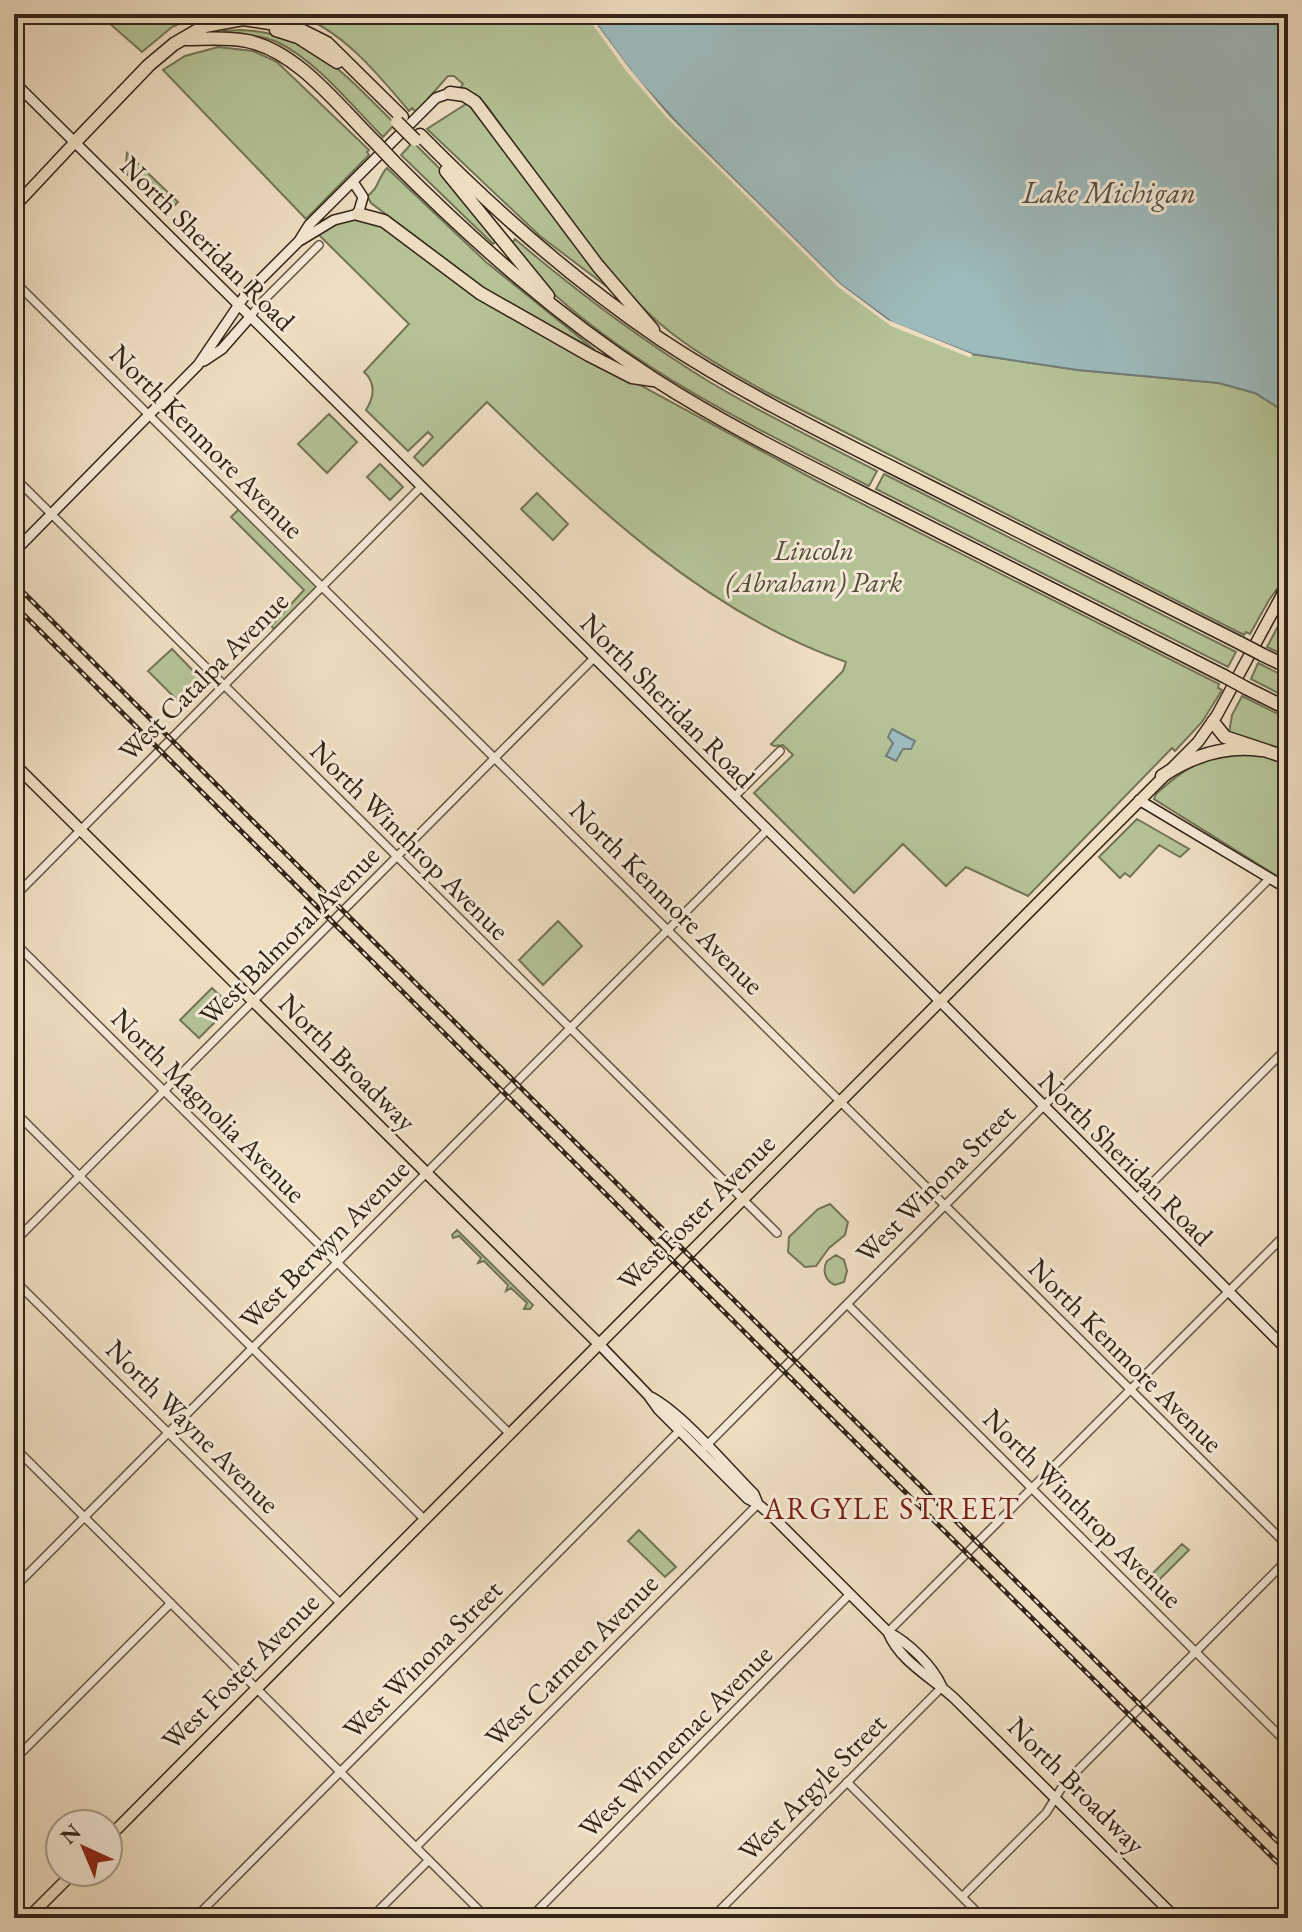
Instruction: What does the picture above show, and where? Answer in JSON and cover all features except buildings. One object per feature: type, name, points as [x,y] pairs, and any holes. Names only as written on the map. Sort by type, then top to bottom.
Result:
[{"type":"highway","points":[[75,142],[149,65],[205,26],[226,21],[257,20],[295,27],[327,43],[418,138],[521,232],[660,339],[782,412],[1288,667]]},
{"type":"highway","points":[[183,39],[231,39],[276,51],[308,75],[476,241],[565,315],[656,380],[810,466],[1288,709]]},
{"type":"highway","points":[[450,93],[464,95],[475,102],[598,266],[639,310],[660,339]]},
{"type":"highway","points":[[418,138],[565,315]]},
{"type":"highway","points":[[358,214],[384,221],[480,293],[589,355],[632,377],[656,380]]},
{"type":"highway","points":[[1213,722],[1225,737],[1288,758]]},
{"type":"highway","points":[[1162,776],[1184,762],[1215,751],[1241,748],[1261,750]]},
{"type":"main road","name":"North Sheridan Road","points":[[14,82],[1288,1351]]},
{"type":"main road","points":[[14,552],[198,365],[246,294],[299,241],[309,225],[436,98],[450,93]]},
{"type":"main road","points":[[14,207],[75,142]]},
{"type":"main road","points":[[299,241],[334,220],[358,214],[363,197],[353,182]]},
{"type":"main road","points":[[198,365],[222,349],[251,316]]},
{"type":"main road","name":"West Foster Avenue","points":[[124,1822],[1198,742],[1213,722],[1286,594]]},
{"type":"main road","name":"North Broadway","points":[[14,764],[599,1344],[679,1431],[703,1448]]},
{"type":"main road","points":[[1139,800],[1288,889]]},
{"type":"main road","name":"North Broadway","points":[[648,1395],[664,1404],[748,1499],[758,1504],[888,1632],[899,1637],[937,1676],[942,1687],[1172,1917]]},
{"type":"main road","points":[[28,1918],[58,1888]]},
{"type":"street","points":[[251,316],[319,245]]},
{"type":"street","name":"North Kenmore Avenue","points":[[14,281],[1288,1546]]},
{"type":"street","name":"North Winthrop Avenue","points":[[14,477],[777,1233]]},
{"type":"street","name":"West Catalpa Avenue","points":[[14,897],[422,486]]},
{"type":"street","name":"West Balmoral Avenue","points":[[14,1242],[594,658]]},
{"type":"street","points":[[734,797],[780,751]]},
{"type":"street","name":"West Berwyn Avenue","points":[[14,1588],[767,830]]},
{"type":"street","name":"West Winona Street","points":[[703,1448],[1270,878]]},
{"type":"street","name":"North Magnolia Avenue","points":[[14,942],[510,1434]]},
{"type":"street","points":[[1136,1199],[1288,1047]]},
{"type":"street","points":[[14,1111],[424,1519]]},
{"type":"street","points":[[888,1632],[1288,1232]]},
{"type":"street","name":"North Wayne Avenue","points":[[14,1280],[341,1604]]},
{"type":"street","name":"North Winthrop Avenue","points":[[847,1304],[1288,1744]]},
{"type":"street","name":"West Winona Street","points":[[195,1918],[679,1431]]},
{"type":"street","points":[[14,1447],[487,1918]]},
{"type":"street","name":"West Carmen Avenue","points":[[416,1847],[758,1504]]},
{"type":"street","points":[[962,1897],[1046,1813],[1064,1784],[1288,1559]]},
{"type":"street","name":"West Winnemac Avenue","points":[[530,1918],[850,1594]]},
{"type":"street","points":[[14,1760],[171,1603]]},
{"type":"street","name":"West Argyle Street","points":[[712,1918],[942,1687]]},
{"type":"street","points":[[847,1782],[983,1918]]},
{"type":"street","points":[[371,1918],[429,1860]]},
{"type":"green space","points":[[99,14],[201,14],[172,27],[142,52]]},
{"type":"green space","name":"Lincoln (Abraham) Park","points":[[296,14],[589,14],[611,45],[683,129],[810,255],[893,323],[972,354],[1078,370],[1219,383],[1255,393],[1279,408],[1288,400],[1288,574],[1250,634],[1246,632],[1244,635],[766,392],[683,342],[634,299],[567,219],[487,106],[461,87],[463,84],[454,76],[448,76],[416,112],[412,108],[409,111],[372,68],[344,42],[313,21]]},
{"type":"green space","points":[[240,30],[288,39],[308,48],[344,74],[395,124],[383,137],[333,85],[291,50],[263,37],[223,31]]},
{"type":"green space","points":[[218,47],[253,51],[277,62],[369,150],[369,155],[306,219],[163,70],[185,56]]},
{"type":"green space","points":[[469,102],[610,289],[540,236],[427,129]]},
{"type":"green space","points":[[413,142],[443,172],[497,240],[493,244],[401,155]]},
{"type":"green space","points":[[127,153],[178,202],[167,213],[125,172]]},
{"type":"green space","points":[[387,168],[486,262],[595,350],[488,291],[371,203],[367,196]]},
{"type":"green space","points":[[356,219],[382,226],[520,320],[817,481],[1219,684],[1218,688],[1222,690],[1202,722],[1175,751],[1172,748],[1028,896],[966,867],[946,886],[903,844],[854,893],[754,793],[793,755],[783,745],[771,744],[843,671],[846,662],[794,641],[698,585],[610,516],[487,402],[423,466],[414,457],[433,437],[428,432],[408,451],[366,410],[372,390],[364,372],[409,324],[318,234],[338,222]]},
{"type":"green space","points":[[515,239],[609,314],[683,365],[792,428],[877,471],[869,486],[706,400],[627,351],[549,289],[510,245]]},
{"type":"green space","points":[[329,414],[357,442],[327,473],[298,444]]},
{"type":"green space","points":[[380,464],[403,487],[390,500],[367,477]]},
{"type":"green space","points":[[884,474],[1236,652],[1228,667],[876,489]]},
{"type":"green space","points":[[537,493],[568,524],[553,540],[521,509]]},
{"type":"green space","points":[[240,508],[318,586],[274,629],[271,626],[304,590],[231,517]]},
{"type":"green space","points":[[1288,616],[1288,657],[1267,647],[1278,626]]},
{"type":"green space","points":[[172,649],[207,685],[184,707],[148,671]]},
{"type":"green space","points":[[1258,663],[1288,678],[1288,698],[1251,679]]},
{"type":"green space","points":[[1242,696],[1288,719],[1288,752],[1229,733],[1232,715]]},
{"type":"green space","points":[[1249,752],[1288,762],[1288,883],[1154,799],[1168,784],[1198,763]]},
{"type":"green space","points":[[1137,819],[1189,849],[1180,857],[1159,845],[1130,877],[1125,873],[1120,878],[1099,857]]},
{"type":"green space","points":[[558,921],[582,946],[543,985],[519,960]]},
{"type":"green space","points":[[212,988],[231,1006],[199,1038],[180,1020]]},
{"type":"green space","points":[[830,1204],[848,1222],[845,1235],[829,1248],[816,1266],[805,1267],[788,1252],[789,1237],[818,1209]]},
{"type":"green space","points":[[457,1230],[533,1305],[530,1309],[524,1309],[527,1303],[511,1288],[506,1291],[508,1285],[484,1261],[478,1263],[481,1258],[459,1236],[453,1238]]},
{"type":"green space","points":[[836,1255],[844,1260],[847,1271],[844,1282],[835,1285],[825,1275],[825,1268],[827,1261]]},
{"type":"green space","points":[[639,1530],[676,1567],[665,1577],[628,1541]]},
{"type":"green space","points":[[1182,1544],[1189,1550],[1149,1590],[1143,1583]]},
{"type":"water","name":"Lake Michigan","points":[[589,14],[1288,14],[1288,400],[1279,408],[1255,393],[1219,383],[1078,370],[972,354],[893,323],[840,284],[683,129],[637,79]]},
{"type":"water","points":[[892,729],[915,741],[911,749],[903,749],[896,761],[886,756],[893,743],[888,737]]},
{"type":"pier","points":[[585,14],[589,14],[669,116],[840,284],[888,320],[972,354],[971,358],[891,326],[838,287],[667,118],[627,72]]},
{"type":"railway","points":[[14,583],[1288,1852]]},
{"type":"railway","points":[[14,605],[1288,1873]]},
{"type":"district","name":"ARGYLE STREET","points":[[892,1509]]}]
